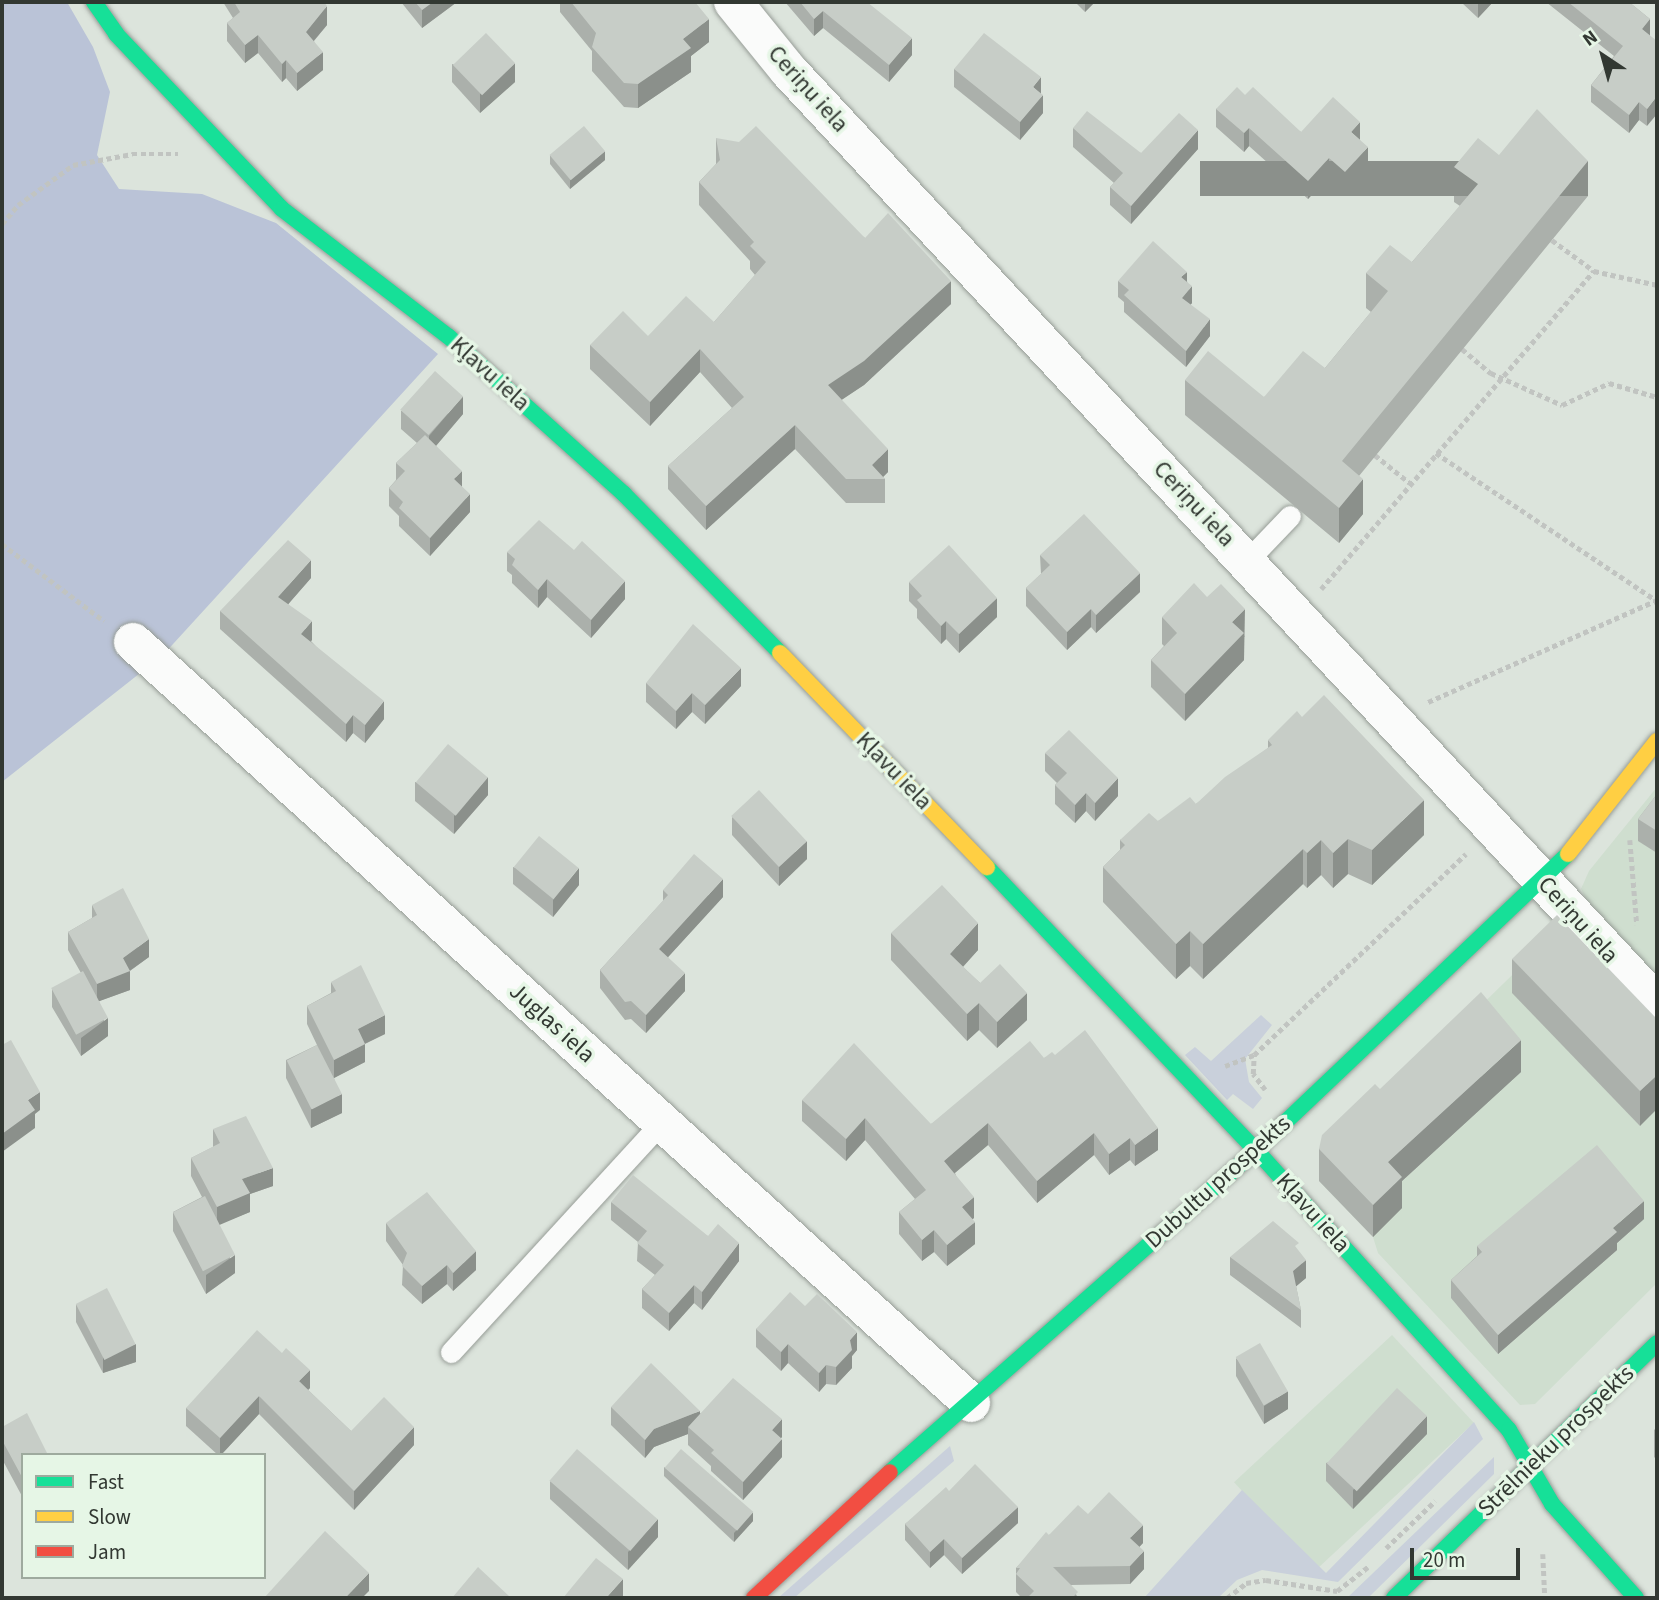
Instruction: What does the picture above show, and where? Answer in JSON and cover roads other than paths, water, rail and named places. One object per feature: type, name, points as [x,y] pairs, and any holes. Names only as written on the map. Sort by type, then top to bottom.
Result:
[{"type":"street","name":"Kļavu iela","points":[[94,2],[116,34],[282,209],[449,337],[624,494],[1256,1150],[1509,1430],[1552,1504],[1636,1598]]},
{"type":"street","name":"Ceriņu iela","points":[[733,2],[788,71],[1519,852],[1541,882],[1657,1004]]},
{"type":"street","name":"Juglas iela","points":[[133,642],[971,1403]]},
{"type":"street","name":"Dubultu prospekts","points":[[754,1598],[789,1561],[1256,1150],[1541,882],[1577,845],[1657,741]]},
{"type":"street","name":"Strēlnieku prospekts","points":[[1394,1598],[1657,1343]]},
{"type":"lane","points":[[1247,561],[1290,516]]},
{"type":"lane","points":[[451,1352],[662,1122]]}]
